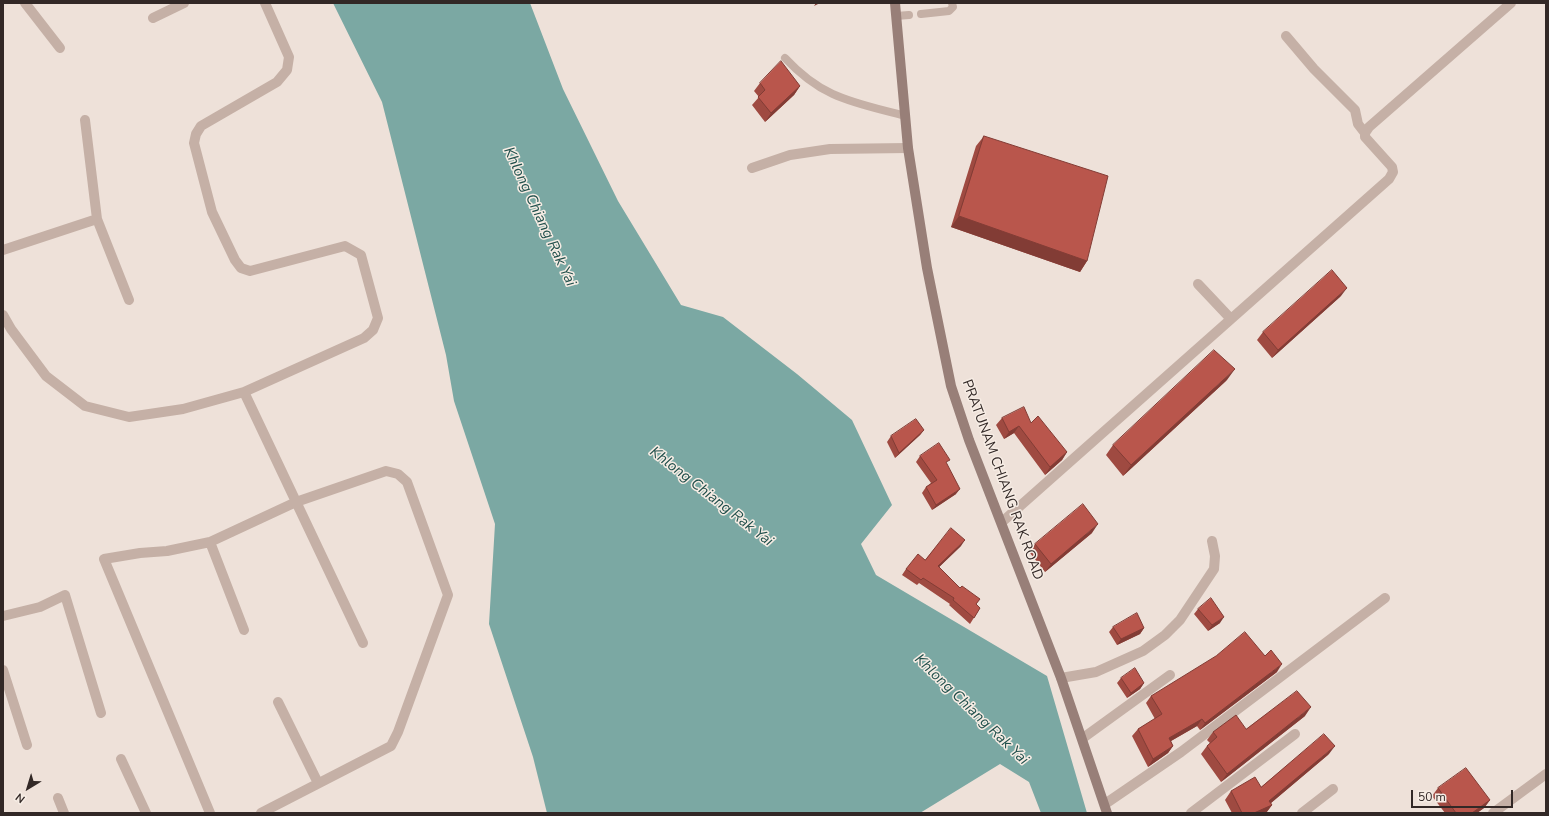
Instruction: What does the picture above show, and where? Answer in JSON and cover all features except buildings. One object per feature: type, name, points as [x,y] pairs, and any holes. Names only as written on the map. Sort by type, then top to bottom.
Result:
[{"type":"street","points":[[25,3],[60,48]]},
{"type":"street","points":[[153,18],[184,3]]},
{"type":"street","points":[[3,315],[11,329],[46,376],[85,406],[129,417],[183,409],[244,392],[364,338],[373,330],[378,318],[361,255],[354,249],[345,246],[250,271],[241,268],[235,260],[212,212],[194,143],[196,134],[201,126],[277,82],[287,70],[289,57],[265,3]]},
{"type":"street","name":"PRATUNAM CHIANG RAK ROAD","points":[[895,3],[908,148],[927,268],[951,386],[970,440],[1061,678],[1106,808]]},
{"type":"street","points":[[1365,133],[1368,127],[1511,3]]},
{"type":"street","points":[[1002,522],[1392,175],[1392,168],[1365,137],[1365,133],[1358,124],[1357,113],[1355,110],[1314,68],[1286,36]]},
{"type":"street","points":[[85,120],[97,219],[129,300]]},
{"type":"street","points":[[752,168],[790,155],[830,149],[908,148]]},
{"type":"street","points":[[3,250],[97,219]]},
{"type":"street","points":[[1198,284],[1231,319]]},
{"type":"street","points":[[244,392],[274,459],[363,643]]},
{"type":"street","points":[[210,813],[104,559],[140,552],[167,550],[210,542],[296,502],[386,471],[398,474],[408,482],[448,595],[398,732],[391,746],[261,813]]},
{"type":"street","points":[[1061,678],[1096,672],[1143,651],[1165,635],[1180,620],[1214,569],[1215,556],[1212,541]]},
{"type":"street","points":[[210,542],[244,630]]},
{"type":"street","points":[[3,616],[40,607],[65,595],[101,713]]},
{"type":"street","points":[[1106,808],[1385,598]]},
{"type":"street","points":[[3,670],[27,745]]},
{"type":"street","points":[[1083,738],[1170,675]]},
{"type":"street","points":[[278,702],[318,783]]},
{"type":"street","points":[[1191,813],[1295,734]]},
{"type":"street","points":[[121,759],[146,813]]},
{"type":"street","points":[[1493,813],[1546,774]]},
{"type":"street","points":[[1302,813],[1333,789]]},
{"type":"street","points":[[58,798],[64,813]]},
{"type":"lane","points":[[921,14],[949,11],[953,7],[952,3]]},
{"type":"lane","points":[[896,16],[909,15]]},
{"type":"lane","points":[[784,58],[797,71],[820,89],[840,99],[905,116]]},
{"type":"water","name":"Khlong Chiang Rak Yai","points":[[333,3],[530,3],[563,89],[618,201],[681,305],[723,317],[797,374],[852,420],[892,505],[861,544],[876,575],[1047,676],[1087,813],[1041,813],[1029,782],[1000,764],[920,813],[547,813],[533,757],[489,624],[495,524],[454,401],[446,355],[382,102]]}]
